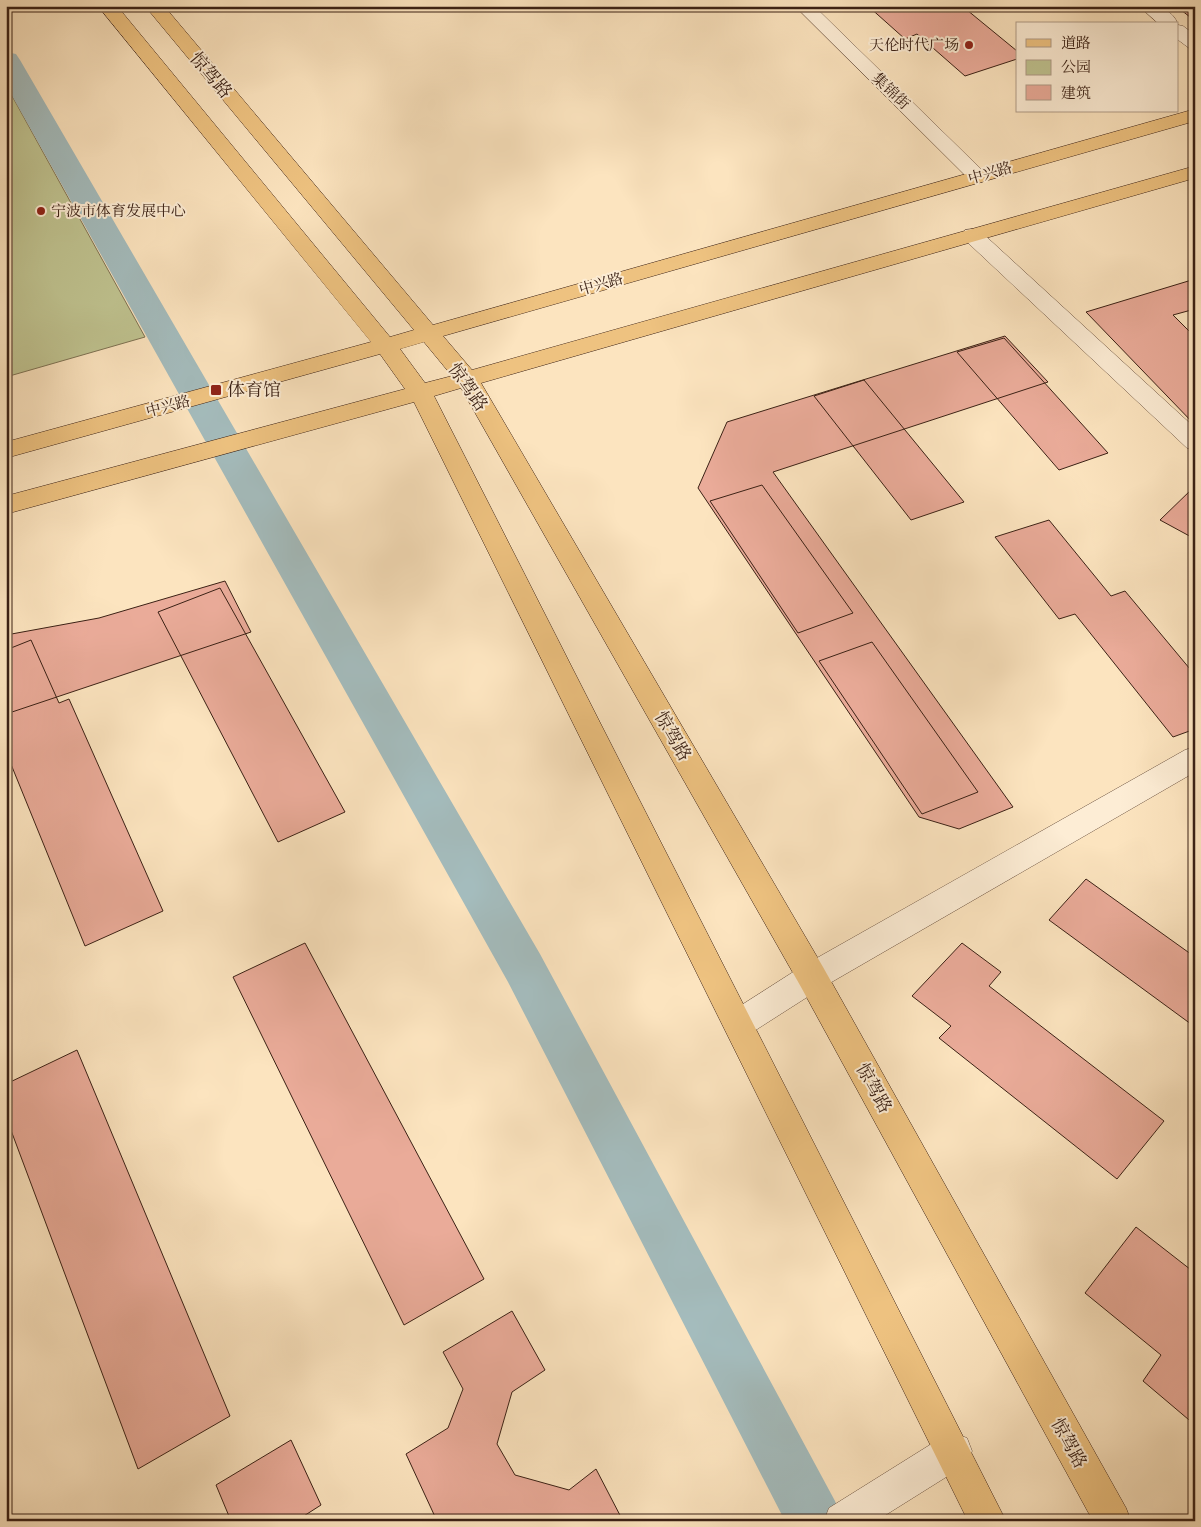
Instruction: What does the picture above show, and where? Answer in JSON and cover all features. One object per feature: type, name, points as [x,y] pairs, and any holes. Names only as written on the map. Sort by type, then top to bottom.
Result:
[{"type":"main road","name":"惊驾路","points":[[107,6],[385,345],[420,392],[740,1023],[988,1521]]},
{"type":"main road","name":"惊驾路","points":[[154,6],[467,379],[812,976],[1112,1521]]},
{"type":"main road","name":"中兴路","points":[[6,450],[268,379],[1195,115]]},
{"type":"main road","points":[[6,505],[298,427],[1195,172]]},
{"type":"street","name":"集锦街","points":[[804,6],[978,177]]},
{"type":"street","points":[[1148,6],[1168,22]]},
{"type":"street","points":[[1178,31],[1195,44]]},
{"type":"street","points":[[972,235],[1195,442]]},
{"type":"street","points":[[740,1023],[812,976],[1195,758]]},
{"type":"street","points":[[842,1521],[954,1451]]},
{"type":"green space","name":"宁波市体育发展中心","points":[[6,85],[145,337],[6,377]]},
{"type":"building","name":"天伦时代广场","points":[[868,6],[978,6],[967,10],[1016,50],[1016,59],[965,76],[917,34],[905,39]]},
{"type":"building","points":[[1176,6],[1195,6],[1195,21]]},
{"type":"building","points":[[1195,279],[1195,309],[1173,315],[1195,337],[1195,425],[1086,312]]},
{"type":"building","points":[[1005,336],[1048,382],[773,472],[1013,807],[959,829],[919,817],[698,488],[727,422]]},
{"type":"building","points":[[1004,338],[1108,453],[1059,470],[957,352]]},
{"type":"building","points":[[864,380],[964,502],[911,520],[814,396]]},
{"type":"building","points":[[762,485],[853,613],[798,633],[710,501]]},
{"type":"building","points":[[1193,488],[1195,489],[1195,539],[1160,520]]},
{"type":"building","points":[[1049,520],[1111,596],[1125,591],[1195,675],[1195,729],[1173,737],[1075,614],[1059,619],[995,537]]},
{"type":"building","points":[[225,581],[251,632],[6,714],[6,635],[99,618]]},
{"type":"building","points":[[220,588],[345,812],[278,842],[158,612]]},
{"type":"building","points":[[31,640],[59,703],[69,699],[163,911],[85,946],[6,752],[6,650]]},
{"type":"building","points":[[872,642],[978,792],[922,814],[819,661]]},
{"type":"building","points":[[1086,879],[1195,957],[1195,1027],[1049,920]]},
{"type":"building","points":[[305,943],[484,1279],[404,1325],[233,977]]},
{"type":"building","points":[[962,943],[1001,972],[989,986],[1164,1121],[1117,1179],[939,1038],[951,1026],[912,996]]},
{"type":"building","points":[[77,1050],[230,1416],[138,1469],[6,1117],[6,1084]]},
{"type":"building","points":[[1136,1227],[1195,1273],[1195,1425],[1143,1381],[1161,1355],[1085,1293]]},
{"type":"building","points":[[512,1311],[545,1370],[512,1392],[497,1444],[515,1475],[569,1490],[596,1469],[623,1521],[437,1521],[406,1454],[448,1428],[463,1389],[443,1352]]},
{"type":"building","points":[[291,1440],[321,1505],[296,1521],[231,1521],[216,1485]]},
{"type":"waterway","points":[[6,60],[524,968],[815,1521]]},
{"type":"place","name":"天伦时代广场","points":[[969,45]]},
{"type":"place","name":"宁波市体育发展中心","points":[[41,211]]},
{"type":"place","name":"体育馆","points":[[216,390]]}]
